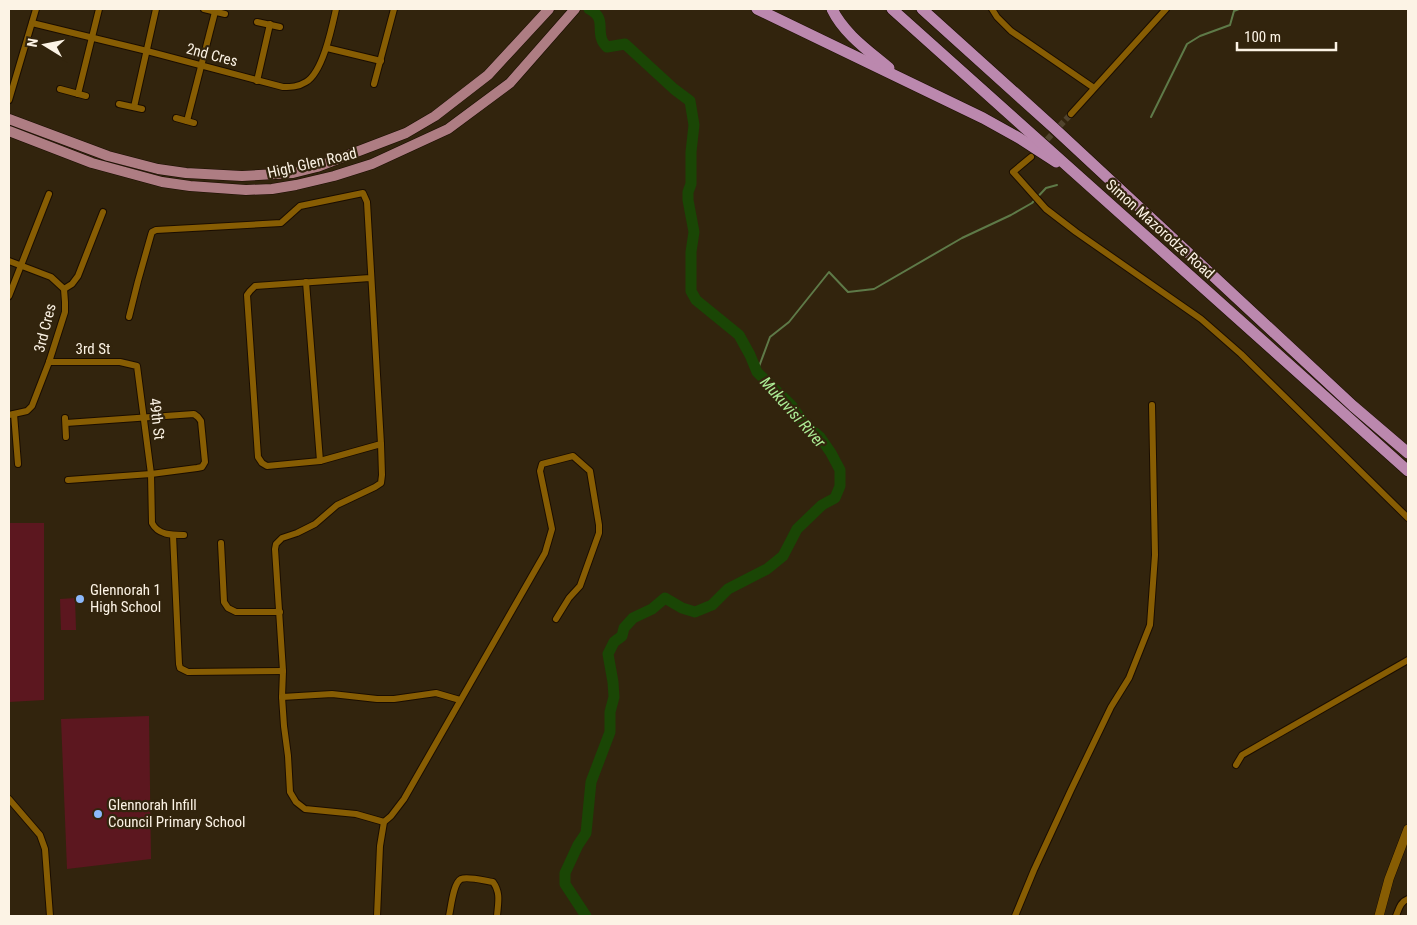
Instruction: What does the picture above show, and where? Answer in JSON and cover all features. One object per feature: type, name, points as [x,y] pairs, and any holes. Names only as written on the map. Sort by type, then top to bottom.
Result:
[{"type":"highway","points":[[758,9],[983,118],[1019,138],[1084,180]]},
{"type":"highway","points":[[832,9],[836,18],[858,42],[904,80]]},
{"type":"highway","name":"Simon Mazorodze Road","points":[[892,9],[1408,470]]},
{"type":"highway","name":"Simon Mazorodze Road","points":[[922,9],[1353,406],[1408,453]]},
{"type":"main road","name":"High Glen Road","points":[[9,118],[108,156],[158,169],[186,173],[242,176],[293,173],[317,167],[406,133],[435,116],[488,75],[549,9]]},
{"type":"main road","name":"High Glen Road","points":[[9,130],[92,163],[162,182],[246,190],[272,189],[296,185],[372,164],[448,129],[510,83],[575,9]]},
{"type":"street","points":[[9,100],[36,9]]},
{"type":"street","points":[[78,94],[99,9]]},
{"type":"street","points":[[134,107],[156,9]]},
{"type":"street","points":[[204,9],[225,14]]},
{"type":"street","name":"2nd Cres","points":[[32,23],[147,51],[283,88],[294,87],[308,81],[316,70],[327,48],[336,9]]},
{"type":"street","points":[[374,84],[394,9]]},
{"type":"street","points":[[992,9],[1011,31],[1094,88]]},
{"type":"street","points":[[1071,114],[1166,9]]},
{"type":"street","points":[[176,118],[191,122],[215,12]]},
{"type":"street","points":[[257,22],[280,27]]},
{"type":"street","points":[[257,81],[270,24]]},
{"type":"street","points":[[327,48],[381,61]]},
{"type":"street","points":[[60,88],[86,96]]},
{"type":"street","points":[[119,104],[142,109]]},
{"type":"street","points":[[1030,157],[1013,172],[1046,209],[1201,319],[1240,354],[1408,518]]},
{"type":"street","points":[[129,317],[152,232],[156,230],[281,223],[300,206],[363,193],[367,202],[381,444],[381,483],[337,505],[315,524],[278,540],[275,549],[283,671],[282,697],[290,792],[296,802],[305,809],[356,814],[384,822]]},
{"type":"street","points":[[9,296],[48,194]]},
{"type":"street","points":[[64,289],[72,284],[78,276],[102,212]]},
{"type":"street","name":"3rd Cres","points":[[9,261],[51,277],[64,289],[66,302],[65,312],[49,362],[32,406],[27,411],[12,414]]},
{"type":"street","points":[[370,278],[255,286],[247,295],[258,457],[262,463],[267,466],[320,461],[381,444]]},
{"type":"street","points":[[306,282],[320,461]]},
{"type":"street","name":"3rd St","points":[[49,362],[120,362],[137,366]]},
{"type":"street","name":"49th St","points":[[137,366],[151,474],[152,523],[155,529],[162,533],[173,535]]},
{"type":"street","points":[[1015,916],[1071,790],[1112,707],[1129,678],[1150,625],[1155,555],[1152,405]]},
{"type":"street","points":[[12,414],[18,464]]},
{"type":"street","points":[[66,437],[66,421],[194,414],[201,421],[205,462],[202,467],[151,474],[68,480]]},
{"type":"street","points":[[377,916],[379,859],[384,822],[404,799],[545,553],[552,529],[540,471],[542,464],[573,456],[590,471],[599,533],[580,586],[568,598],[556,619]]},
{"type":"street","points":[[184,535],[173,535],[180,668],[188,672],[283,671]]},
{"type":"street","points":[[221,543],[224,602],[228,608],[236,612],[280,612]]},
{"type":"street","points":[[1236,765],[1242,755],[1408,660]]},
{"type":"street","points":[[282,697],[332,694],[394,699],[436,693],[460,700]]},
{"type":"street","points":[[9,799],[40,835],[43,842],[50,916]]},
{"type":"street","points":[[1378,916],[1407,837]]},
{"type":"street","points":[[449,916],[454,889],[461,879],[467,878],[493,882],[497,887],[499,895],[497,916]]},
{"type":"street","points":[[1396,916],[1401,905],[1408,899]]},
{"type":"shaded area","points":[[9,523],[44,523],[44,700],[9,702]]},
{"type":"shaded area","points":[[75,598],[76,630],[61,630],[60,599]]},
{"type":"shaded area","points":[[149,716],[151,859],[67,869],[61,719]]},
{"type":"waterway","name":"Mukuvisi River","points":[[586,916],[565,884],[565,873],[578,845],[586,833],[591,782],[610,732],[610,712],[614,697],[608,654],[614,642],[622,636],[624,628],[633,618],[652,609],[665,598],[682,608],[695,612],[712,605],[728,589],[767,569],[783,556],[797,529],[822,505],[835,498],[840,486],[840,470],[820,437],[804,424],[792,406],[757,372],[739,335],[696,300],[691,291],[691,252],[694,232],[688,192],[691,184],[691,152],[694,125],[690,101],[674,89],[625,44],[607,47],[601,36],[598,16],[589,9]]},
{"type":"waterway","points":[[1151,117],[1187,44],[1200,36],[1230,25],[1234,11],[1239,9]]},
{"type":"waterway","points":[[757,372],[770,337],[789,322],[829,272],[848,292],[874,289],[962,238],[1011,215],[1032,203],[1046,188],[1057,185]]},
{"type":"tunnel","points":[[1041,146],[1071,114]]},
{"type":"place","name":"Glennorah 1 High School","points":[[80,599]]},
{"type":"place","name":"Glennorah Infill Council Primary School","points":[[98,814]]}]
